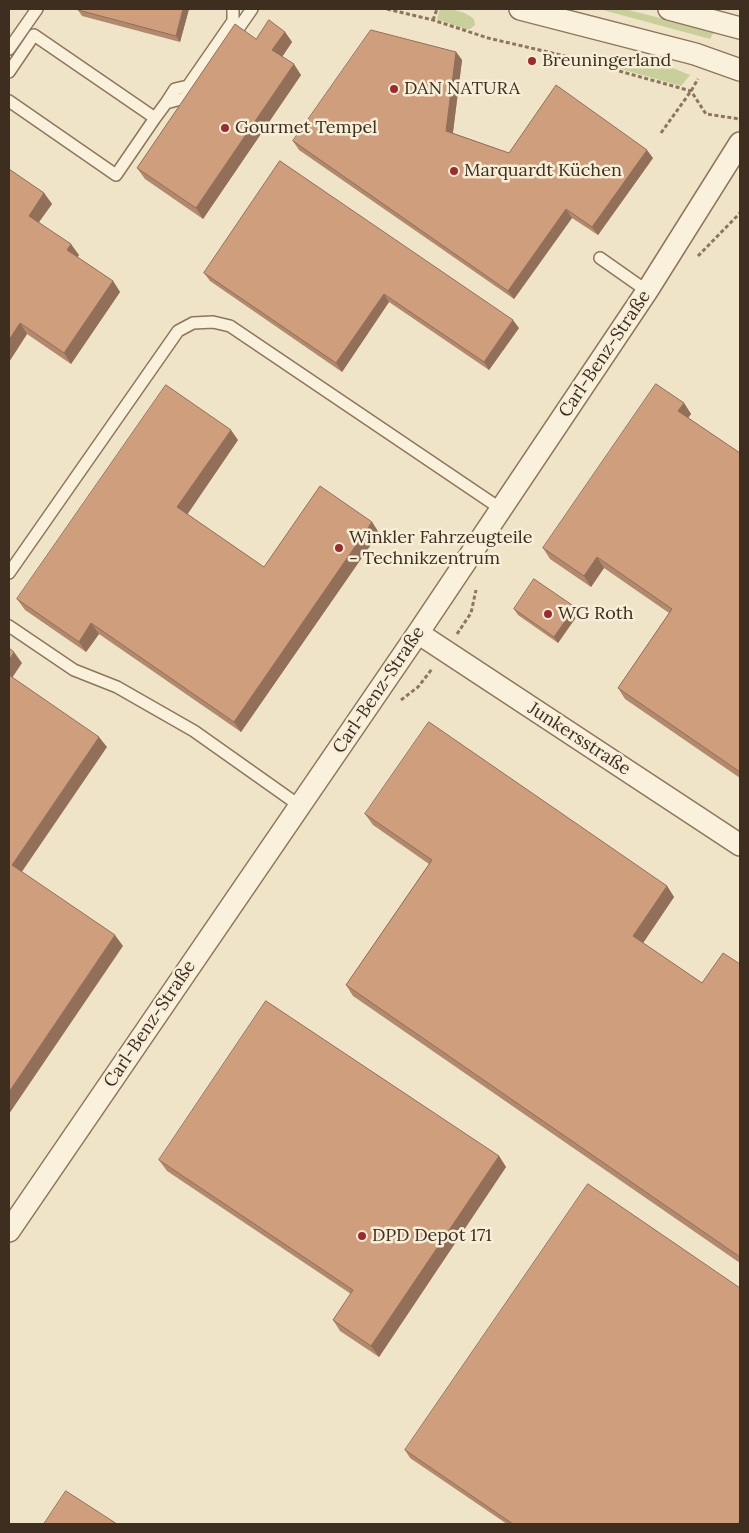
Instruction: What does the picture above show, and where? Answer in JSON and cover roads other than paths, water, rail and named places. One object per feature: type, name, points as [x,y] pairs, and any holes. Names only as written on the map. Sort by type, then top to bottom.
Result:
[{"type":"street","points":[[520,9],[695,54],[740,70]]},
{"type":"street","points":[[669,9],[740,28]]},
{"type":"street","name":"Carl-Benz-Straße","points":[[9,1231],[418,633],[647,291],[740,143]]},
{"type":"street","name":"Junkersstraße","points":[[418,633],[740,845]]},
{"type":"lane","points":[[9,49],[36,9]]},
{"type":"lane","points":[[9,101],[116,175],[175,89],[188,86],[233,21],[233,9]]},
{"type":"lane","points":[[166,103],[192,96],[252,9]]},
{"type":"lane","points":[[9,72],[34,35],[155,118]]},
{"type":"lane","points":[[600,258],[647,291]]},
{"type":"lane","points":[[9,573],[178,331],[193,323],[213,322],[230,326],[501,509]]},
{"type":"lane","points":[[9,626],[74,670],[117,686],[194,731],[300,806]]},
{"type":"place","name":"Breuningerland","points":[[532,61]]},
{"type":"place","name":"DAN NATURA","points":[[394,89]]},
{"type":"place","name":"Gourmet Tempel","points":[[225,128]]},
{"type":"place","name":"Marquardt Küchen","points":[[454,171]]},
{"type":"place","name":"Winkler Fahrzeugteile - Technikzentrum","points":[[339,548]]},
{"type":"place","name":"WG Roth","points":[[548,614]]},
{"type":"place","name":"DPD Depot 171","points":[[362,1236]]}]
